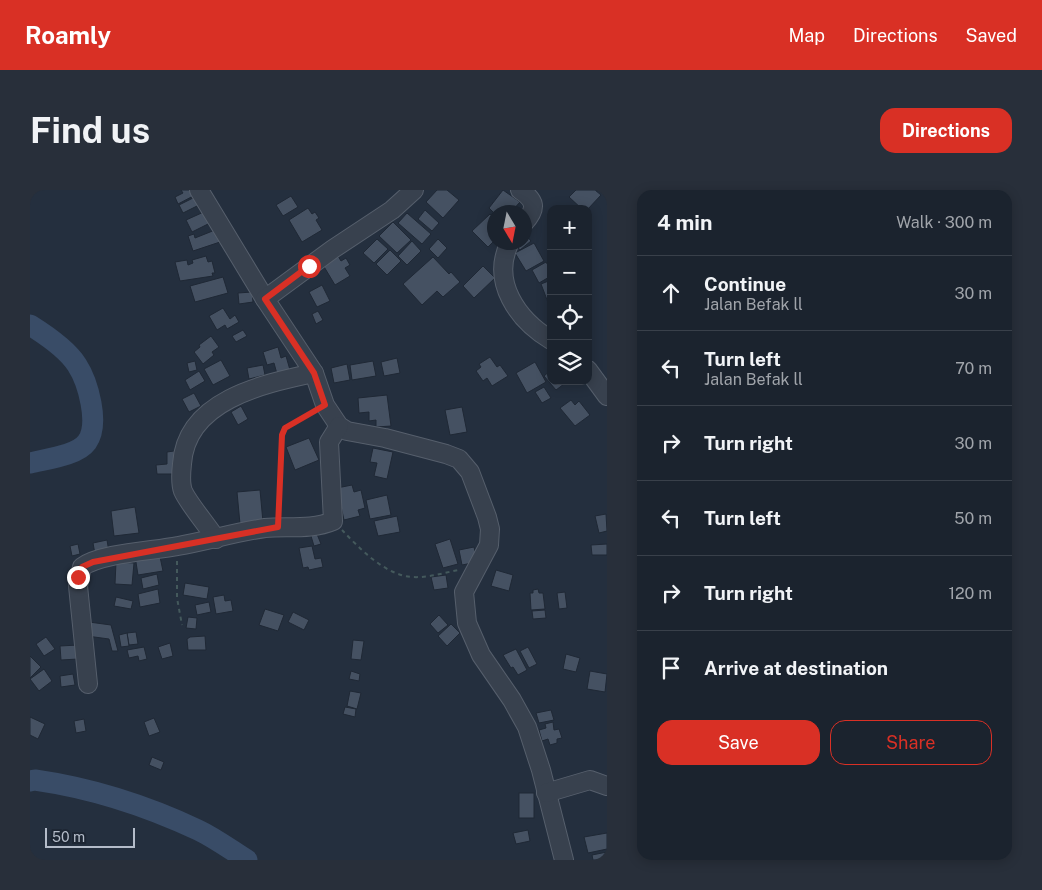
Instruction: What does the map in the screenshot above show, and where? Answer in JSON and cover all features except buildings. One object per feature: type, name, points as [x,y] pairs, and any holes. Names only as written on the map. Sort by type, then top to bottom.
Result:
[{"type":"street","points":[[199,190],[265,299],[314,373],[325,405],[338,426],[347,431],[385,438],[458,459],[470,472],[490,529],[489,545],[464,592],[466,623],[480,654],[512,700],[527,726],[564,860]]},
{"type":"street","points":[[265,299],[333,249],[392,210],[414,190]]},
{"type":"street","points":[[520,190],[531,197],[532,208]]},
{"type":"street","points":[[507,250],[505,257],[505,283],[516,311],[535,330],[547,338]]},
{"type":"street","points":[[216,538],[183,491],[182,452],[191,434],[204,418],[235,396],[267,384],[314,373]]},
{"type":"street","points":[[592,375],[607,396]]},
{"type":"street","points":[[88,684],[78,586],[82,567],[123,554],[278,527],[314,526],[333,521],[329,442],[338,426]]},
{"type":"street","points":[[546,792],[590,780],[607,786]]},
{"type":"path","points":[[278,527],[282,435],[285,428],[325,405]]},
{"type":"path","points":[[333,521],[361,550],[397,573],[410,577],[426,577],[478,566]]},
{"type":"path","points":[[177,546],[177,598],[182,625]]},
{"type":"waterway","points":[[30,325],[62,348],[73,359],[85,382],[92,414],[91,434],[82,447],[69,454],[30,463]]},
{"type":"waterway","points":[[30,781],[56,783],[98,793],[159,813],[217,840],[247,860]]},
{"type":"route","points":[[78,577],[82,567],[86,564],[123,554],[278,527],[282,435],[285,428],[325,405],[314,373],[265,299],[309,266]]}]
